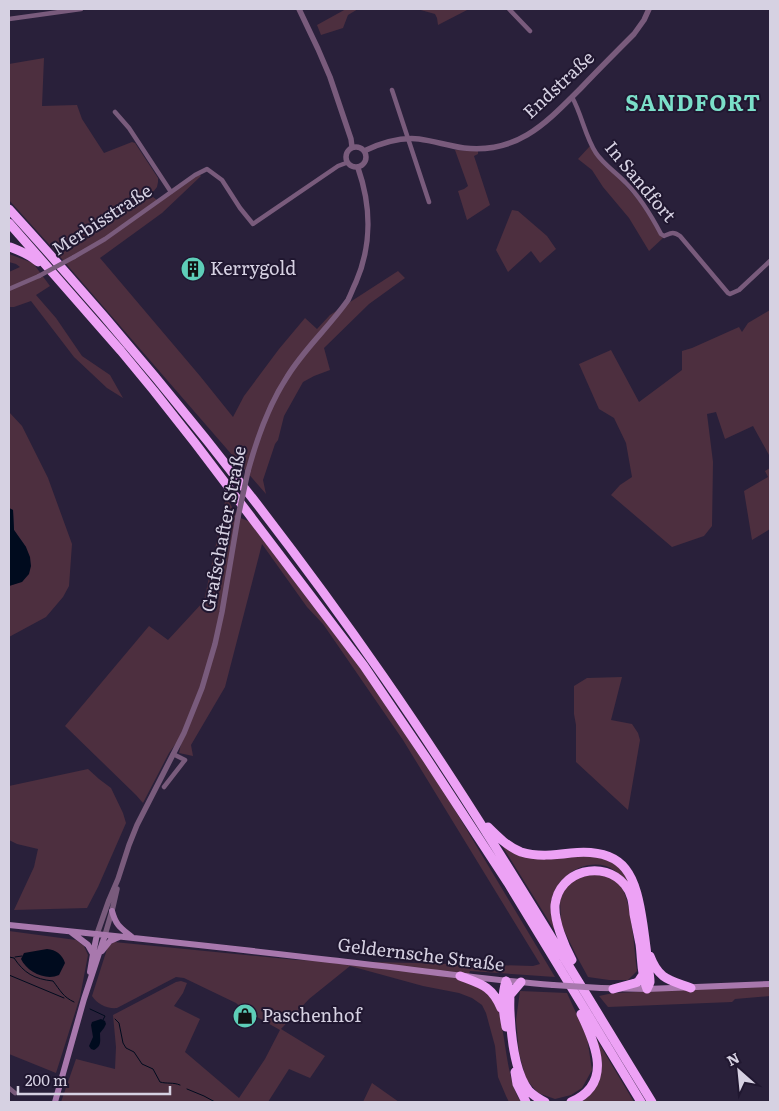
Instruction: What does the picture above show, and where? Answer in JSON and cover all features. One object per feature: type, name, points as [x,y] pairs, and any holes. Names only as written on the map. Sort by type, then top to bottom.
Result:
[{"type":"highway","points":[[9,209],[94,305],[202,434],[261,510],[382,674],[474,813],[652,1102]]},
{"type":"highway","points":[[9,223],[121,350],[195,443],[364,666],[508,883],[641,1102]]},
{"type":"highway","points":[[10,247],[33,257],[70,293]]},
{"type":"highway","points":[[474,813],[505,844],[523,853],[537,855],[582,852],[600,853],[621,864],[631,877],[637,894],[650,982],[647,989]]},
{"type":"highway","points":[[579,981],[574,964],[559,930],[555,906],[562,887],[568,880],[586,871],[596,870],[616,876],[631,893],[640,945],[642,976],[647,989]]},
{"type":"highway","points":[[646,946],[651,960],[660,974],[667,979],[691,988]]},
{"type":"highway","points":[[460,976],[483,985],[492,991],[503,1011]]},
{"type":"highway","points":[[613,989],[638,982],[642,976]]},
{"type":"highway","points":[[506,981],[510,988],[510,1016],[520,1075],[530,1092],[545,1102]]},
{"type":"highway","points":[[506,981],[503,989],[503,1011],[517,1084],[526,1102]]},
{"type":"highway","points":[[510,995],[521,982]]},
{"type":"highway","points":[[571,1102],[580,1098],[588,1091],[598,1071],[596,1048],[577,1006],[575,995]]},
{"type":"main road","points":[[112,911],[115,922],[133,938]]},
{"type":"main road","name":"Geldernsche Straße","points":[[9,925],[553,985],[647,989],[770,984]]},
{"type":"main road","points":[[70,931],[88,945],[96,955]]},
{"type":"main road","points":[[96,955],[97,934]]},
{"type":"main road","points":[[55,1102],[96,955],[105,935]]},
{"type":"main road","points":[[96,955],[110,941],[121,936]]},
{"type":"street","points":[[9,19],[80,9]]},
{"type":"street","points":[[299,9],[330,77],[352,147]]},
{"type":"street","points":[[509,9],[530,31]]},
{"type":"street","name":"Endstraße","points":[[364,151],[389,141],[409,139],[464,148],[497,146],[513,142],[542,125],[572,97],[634,34],[649,9]]},
{"type":"street","points":[[392,90],[429,202]]},
{"type":"street","name":"In Sandfort","points":[[572,97],[592,147],[602,161],[625,182],[643,203],[650,212],[661,234],[664,236],[674,232],[680,236],[728,293],[739,290],[770,261]]},
{"type":"street","points":[[115,112],[132,133],[171,192]]},
{"type":"street","points":[[352,147],[359,147],[364,151],[365,163],[358,168],[346,163],[347,151],[352,147]]},
{"type":"street","name":"Merbisstraße","points":[[9,289],[39,276],[105,239],[195,175],[207,169],[222,180],[253,224],[338,166],[346,163]]},
{"type":"street","name":"Grafschafter Straße","points":[[97,934],[137,825],[194,711],[202,688],[216,644],[248,471],[268,410],[287,376],[312,342],[349,298],[364,259],[368,239],[368,217],[358,168]]},
{"type":"street","points":[[164,787],[185,760],[173,754]]},
{"type":"street","name":"Grafschafter Straße","points":[[105,935],[118,879]]},
{"type":"street","points":[[9,1088],[15,1093]]},
{"type":"shaded area","points":[[346,9],[358,9],[348,15],[343,28],[321,35],[317,25]]},
{"type":"shaded area","points":[[417,9],[469,9],[438,25],[435,14]]},
{"type":"shaded area","points":[[44,58],[42,106],[77,105],[82,119],[104,153],[132,142],[135,143],[158,178],[157,187],[153,192],[133,205],[153,197],[157,200],[199,174],[201,176],[162,213],[100,258],[233,417],[244,396],[305,318],[317,329],[330,315],[398,271],[405,278],[369,304],[324,348],[330,370],[303,382],[284,416],[278,440],[263,480],[266,494],[9,200],[9,64]]},
{"type":"shaded area","points":[[590,146],[639,201],[663,238],[649,251],[629,218],[603,187],[592,170],[578,159]]},
{"type":"shaded area","points":[[455,150],[478,151],[478,154],[474,156],[490,205],[467,220],[458,191],[468,186]]},
{"type":"shaded area","points":[[512,210],[518,211],[547,236],[556,249],[540,263],[531,251],[508,272],[496,250]]},
{"type":"shaded area","points":[[9,254],[33,263],[50,286],[36,295],[56,318],[82,356],[110,375],[123,398],[107,388],[74,357],[31,301],[9,307],[9,272],[20,267],[9,262]]},
{"type":"shaded area","points":[[770,310],[770,454],[753,426],[725,439],[716,412],[707,414],[713,462],[712,526],[704,536],[672,547],[611,495],[620,485],[632,477],[626,443],[614,418],[599,409],[579,364],[611,350],[639,402],[682,370],[682,351],[739,327],[742,332],[748,323]]},
{"type":"shaded area","points":[[9,412],[22,426],[48,478],[72,544],[69,586],[63,597],[46,617],[9,637],[9,586],[23,581],[26,547],[14,530],[13,510],[9,508]]},
{"type":"shaded area","points":[[770,468],[770,529],[752,540],[744,491],[768,477],[765,471]]},
{"type":"shaded area","points":[[226,497],[238,517],[256,524],[314,598],[425,760],[555,977],[470,971],[466,982],[478,987],[495,1001],[502,1027],[508,1066],[521,1102],[509,1102],[498,1077],[495,1046],[482,1005],[472,998],[459,993],[423,986],[350,966],[309,999],[281,1029],[325,1056],[310,1078],[289,1069],[268,1102],[61,1102],[76,1059],[115,1069],[116,1047],[113,1015],[176,982],[187,983],[174,1006],[200,1019],[185,1052],[239,1098],[265,1059],[280,1030],[236,1003],[184,978],[176,977],[117,1008],[103,1005],[92,996],[108,946],[114,942],[297,960],[533,966],[540,964],[403,740],[323,624],[307,607],[262,544],[225,687],[191,745],[193,756],[179,753],[183,734],[169,753],[143,803],[65,726],[149,626],[168,640],[204,601]]},
{"type":"shaded area","points":[[622,677],[611,720],[632,724],[640,740],[628,810],[576,762],[574,686],[587,678]]},
{"type":"shaded area","points":[[88,769],[111,788],[126,823],[87,908],[14,910],[34,867],[38,849],[9,840],[9,786]]},
{"type":"shaded area","points":[[501,844],[507,849],[600,856],[621,868],[633,889],[618,873],[606,866],[587,865],[578,868],[563,879],[553,894],[551,910],[555,931]]},
{"type":"shaded area","points":[[601,873],[618,883],[623,889],[626,899],[632,924],[637,971],[628,980],[588,977],[561,924],[560,900],[570,882],[583,875]]},
{"type":"shaded area","points":[[9,931],[76,940],[84,946],[88,955],[80,997],[56,1073],[9,1054]]},
{"type":"shaded area","points":[[770,986],[770,996],[735,999],[732,1002],[608,1007],[599,996],[613,993]]},
{"type":"shaded area","points":[[520,991],[567,993],[587,1037],[592,1070],[582,1088],[571,1095],[555,1099],[538,1093],[526,1079],[519,1053],[516,1020]]},
{"type":"shaded area","points":[[591,1030],[634,1102],[579,1102],[584,1100],[595,1087]]},
{"type":"shaded area","points":[[372,1083],[399,1102],[363,1102]]},
{"type":"water","points":[[9,508],[13,510],[14,530],[26,547],[31,566],[29,574],[22,582],[9,586]]},
{"type":"water","points":[[47,949],[58,953],[65,963],[59,975],[54,977],[37,974],[28,968],[21,959],[24,953]]},
{"type":"water","points":[[101,1019],[106,1024],[100,1033],[99,1045],[94,1050],[89,1046],[93,1037],[91,1025],[92,1022]]},
{"type":"waterway","points":[[15,957],[22,956]]},
{"type":"waterway","points":[[9,957],[14,958],[30,974],[40,979],[53,981],[64,996],[74,1002]]},
{"type":"waterway","points":[[9,975],[64,998]]},
{"type":"waterway","points":[[90,1009],[105,1016],[103,1020]]},
{"type":"waterway","points":[[115,1019],[119,1023],[123,1043],[126,1048],[134,1052],[142,1064],[153,1069],[160,1082],[180,1085]]},
{"type":"waterway","points":[[187,1089],[215,1102]]},
{"type":"place","name":"Kerrygold","points":[[193,269]]},
{"type":"place","name":"Paschenhof","points":[[245,1016]]},
{"type":"district","name":"SANDFORT","points":[[693,103]]}]
